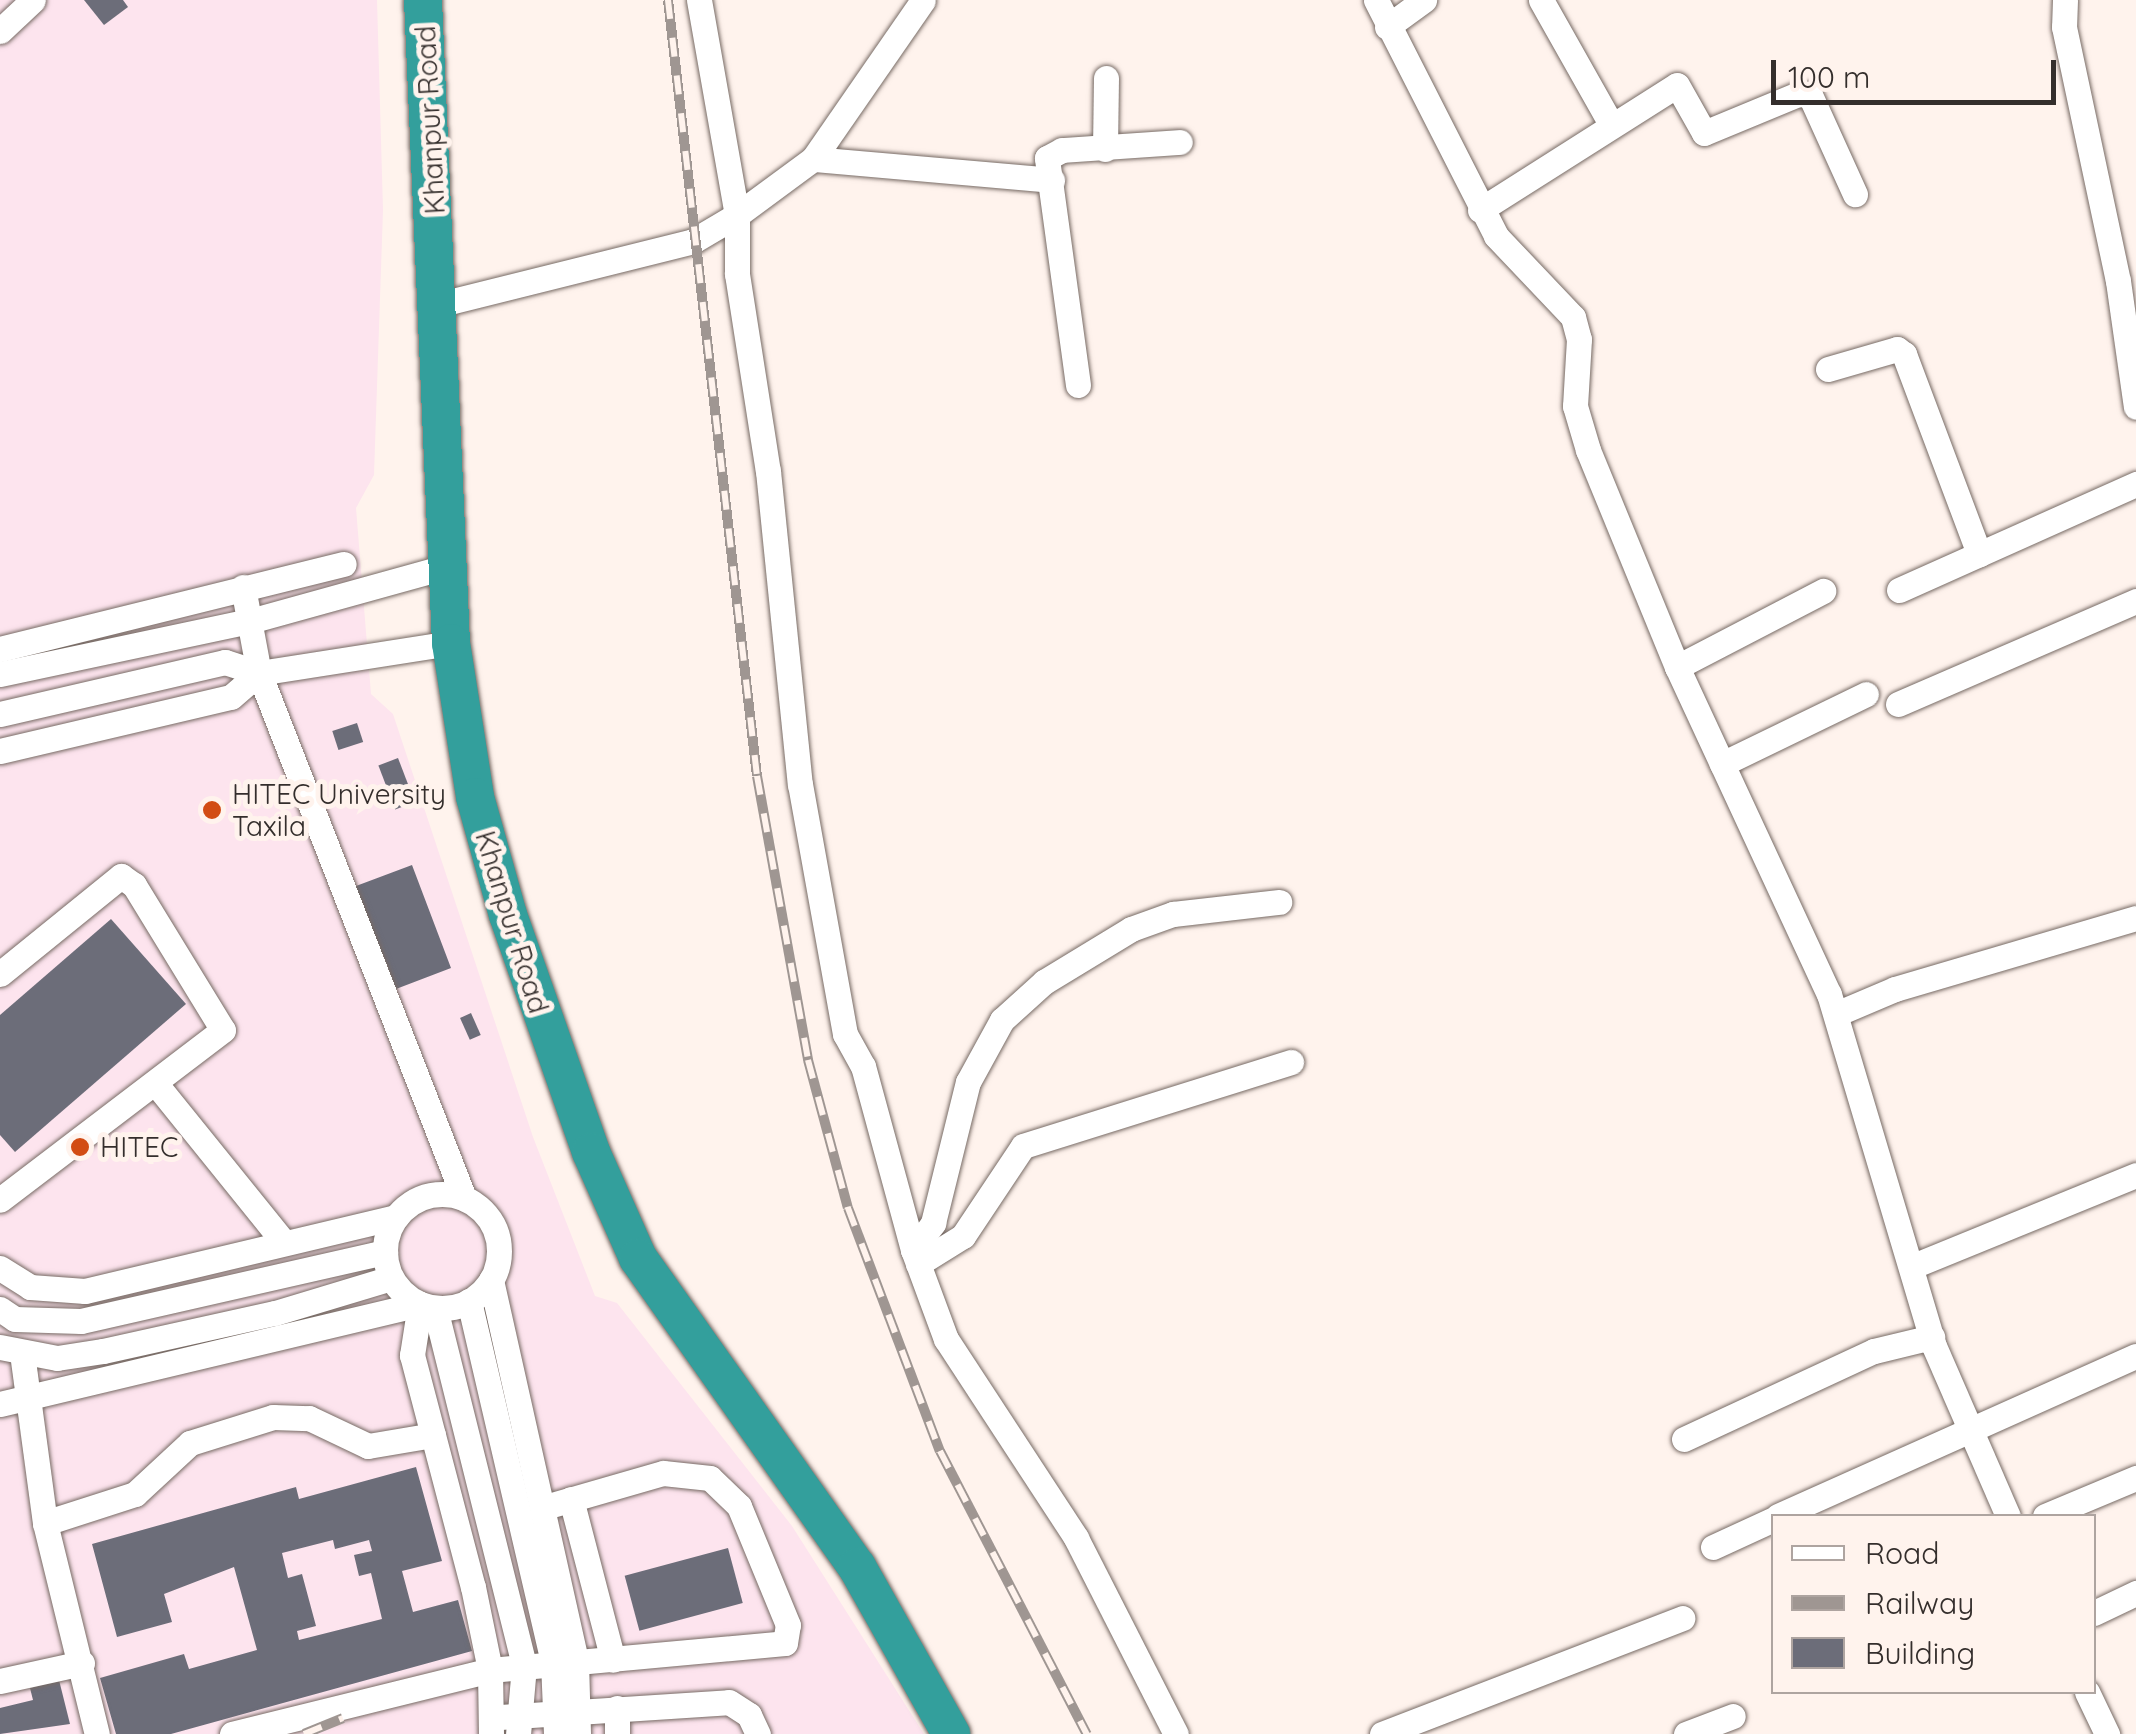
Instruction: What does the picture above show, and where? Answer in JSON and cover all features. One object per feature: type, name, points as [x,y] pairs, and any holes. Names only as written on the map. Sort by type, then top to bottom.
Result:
[{"type":"highway","name":"Khanpur Road","points":[[423,0],[441,304],[451,642],[475,797],[508,915],[562,1078],[638,1258],[856,1567],[951,1734]]},
{"type":"street","points":[[0,31],[32,0]]},
{"type":"street","points":[[699,0],[738,215],[737,274],[768,471],[800,784],[826,900],[845,1034],[863,1066],[915,1257],[946,1339],[1076,1538],[1176,1734]]},
{"type":"street","points":[[441,304],[693,241],[738,215],[813,158],[922,0]]},
{"type":"street","points":[[1376,0],[1480,210],[1523,271],[1559,296],[1573,317],[1576,406],[1588,450],[1677,667],[1836,1014],[1932,1337],[2007,1514]]},
{"type":"street","points":[[1387,28],[1424,0]]},
{"type":"street","points":[[1541,0],[1612,124]]},
{"type":"street","points":[[2064,0],[2064,27],[2131,339],[2136,407]]},
{"type":"street","points":[[1106,78],[1106,149]]},
{"type":"street","points":[[1480,210],[1677,85],[1704,133],[1798,94],[1810,96],[1855,194]]},
{"type":"street","points":[[1078,385],[1050,154],[1180,142]]},
{"type":"street","points":[[813,158],[1052,180]]},
{"type":"street","points":[[1828,369],[1897,349],[1904,354],[1980,554]]},
{"type":"street","points":[[1899,590],[2136,484]]},
{"type":"street","points":[[0,648],[344,564]]},
{"type":"street","points":[[0,674],[250,621],[448,566]]},
{"type":"street","points":[[12,1402],[427,1306],[470,1301],[491,1280],[499,1258],[495,1229],[464,1198],[259,673],[244,587]]},
{"type":"street","points":[[1677,667],[1822,591]]},
{"type":"street","points":[[1898,704],[2136,601]]},
{"type":"street","points":[[0,714],[225,662],[259,673],[451,642]]},
{"type":"street","points":[[0,751],[231,697],[259,673]]},
{"type":"street","points":[[1722,764],[1866,694]]},
{"type":"street","points":[[0,974],[106,884],[121,876],[134,885],[223,1030],[0,1200]]},
{"type":"street","points":[[915,1257],[933,1222],[968,1082],[1002,1020],[1044,982],[1131,929],[1172,914],[1279,902]]},
{"type":"street","points":[[1836,1014],[1895,989],[2136,918]]},
{"type":"street","points":[[915,1257],[963,1236],[1023,1146],[1291,1062]]},
{"type":"street","points":[[156,1084],[282,1240]]},
{"type":"street","points":[[1913,1266],[2136,1175]]},
{"type":"street","points":[[0,1268],[30,1287],[85,1291],[282,1240],[396,1217],[420,1198],[464,1198]]},
{"type":"street","points":[[396,1217],[385,1252],[390,1278],[427,1306],[524,1666],[518,1725]]},
{"type":"street","points":[[0,1309],[30,1321],[82,1321],[385,1252]]},
{"type":"street","points":[[97,1734],[82,1663],[12,1402],[11,1362],[103,1351],[275,1313],[390,1278]]},
{"type":"street","points":[[491,1280],[544,1507],[564,1661],[567,1723]]},
{"type":"street","points":[[470,1301],[564,1661]]},
{"type":"street","points":[[427,1306],[412,1355],[490,1670],[491,1726],[617,1721],[729,1702],[749,1715],[758,1734]]},
{"type":"street","points":[[1684,1439],[1874,1350],[1932,1337]]},
{"type":"street","points":[[1785,1514],[2136,1356]]},
{"type":"street","points":[[45,1523],[135,1494],[190,1443],[260,1420],[309,1418],[368,1446],[433,1434]]},
{"type":"street","points":[[232,1734],[490,1670],[564,1661],[775,1647],[785,1643],[788,1625],[739,1506],[710,1478],[663,1474],[544,1507]]},
{"type":"street","points":[[2050,1514],[2136,1478]]},
{"type":"street","points":[[571,1500],[613,1660]]},
{"type":"street","points":[[1713,1546],[1771,1520]]},
{"type":"street","points":[[472,1587],[499,1580]]},
{"type":"street","points":[[2096,1612],[2136,1593]]},
{"type":"street","points":[[1382,1734],[1682,1618]]},
{"type":"street","points":[[0,1682],[82,1663]]},
{"type":"street","points":[[2088,1694],[2106,1734]]},
{"type":"street","points":[[1686,1734],[1732,1716]]},
{"type":"shaded area","name":"HITEC University Taxila","points":[[0,0],[377,0],[383,210],[374,475],[356,508],[371,694],[393,714],[533,1137],[595,1296],[617,1303],[792,1526],[924,1734],[0,1734]]},
{"type":"building","points":[[84,0],[123,0],[128,7],[104,25]]},
{"type":"building","points":[[357,723],[363,742],[338,750],[332,731]]},
{"type":"building","points":[[398,758],[415,802],[395,809],[378,766]]},
{"type":"building","points":[[412,865],[451,968],[396,989],[383,955],[372,960],[356,886]]},
{"type":"building","points":[[111,919],[186,1004],[15,1152],[0,1135],[0,1015]]},
{"type":"building","points":[[471,1013],[481,1035],[470,1040],[460,1018]]},
{"type":"building","points":[[416,1467],[442,1561],[402,1571],[413,1612],[458,1600],[472,1651],[171,1734],[116,1734],[100,1678],[184,1654],[189,1669],[257,1650],[234,1567],[164,1594],[172,1622],[117,1637],[92,1544],[296,1487],[299,1499]],"holes":[[[333,1540],[335,1549],[369,1540],[372,1551],[354,1555],[359,1576],[371,1573],[382,1619],[299,1640],[297,1631],[316,1626],[302,1574],[288,1578],[282,1553]]]},
{"type":"building","points":[[728,1548],[743,1603],[639,1631],[625,1576]]},
{"type":"building","points":[[59,1680],[70,1724],[0,1734],[0,1708],[33,1700],[30,1688]]},
{"type":"railway","points":[[668,0],[757,776],[808,1060],[848,1208],[940,1451],[1087,1734]]},
{"type":"railway","points":[[304,1734],[343,1718]]},
{"type":"place","name":"HITEC University Taxila","points":[[212,810]]},
{"type":"place","name":"HITEC","points":[[80,1147]]}]
